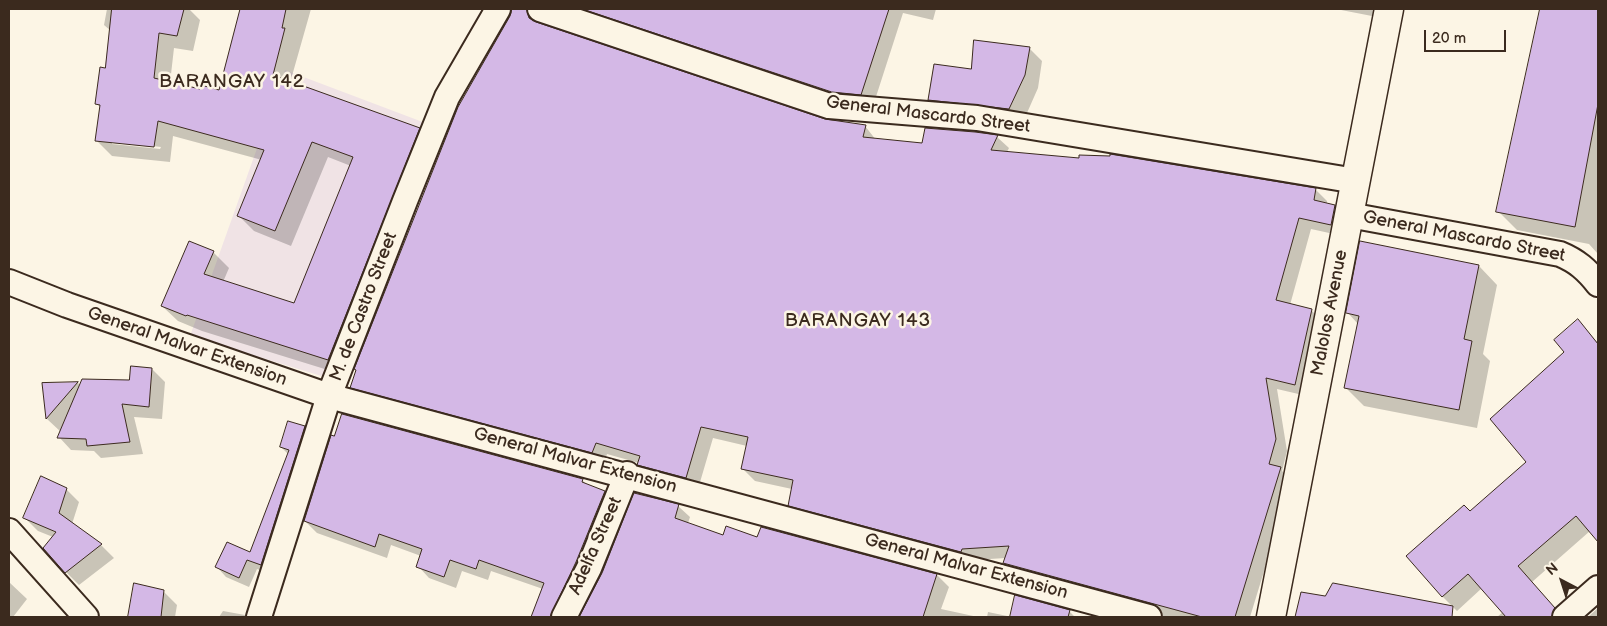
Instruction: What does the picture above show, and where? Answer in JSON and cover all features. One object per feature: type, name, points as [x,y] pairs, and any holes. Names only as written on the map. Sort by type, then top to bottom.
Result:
[{"type":"street","name":"M. de Castro Street","points":[[259,617],[329,396],[447,97],[498,9]]},
{"type":"street","name":"General Mascardo Street","points":[[540,9],[828,106],[977,118],[1356,182]]},
{"type":"street","name":"Malolos Avenue","points":[[1271,617],[1389,9]]},
{"type":"street","name":"General Mascardo Street","points":[[1349,215],[1560,254],[1578,263],[1598,284]]},
{"type":"street","name":"General Malvar Extension","points":[[9,282],[67,305],[329,396],[627,474],[1149,617]]},
{"type":"street","name":"Adelfa Street","points":[[564,617],[589,568],[627,474]]},
{"type":"street","points":[[9,531],[86,617]]},
{"type":"street","points":[[1565,617],[1598,588]]},
{"type":"shaded area","points":[[285,70],[428,124],[328,378],[190,336]]},
{"type":"building","points":[[112,9],[184,9],[177,36],[159,33],[154,78],[200,89],[201,85],[219,90],[240,9],[286,9],[282,28],[285,28],[273,75],[420,128],[328,360],[186,316],[161,306],[189,241],[214,251],[204,274],[294,303],[353,157],[312,142],[275,231],[237,216],[264,150],[158,121],[154,147],[95,141],[100,105],[95,104],[100,67],[105,68]]},
{"type":"building","points":[[512,9],[527,9],[529,18],[536,22],[825,119],[866,125],[863,137],[922,143],[925,128],[975,132],[998,135],[991,150],[1079,158],[1079,155],[1110,156],[1110,154],[1316,188],[1314,200],[1335,205],[1331,225],[1299,218],[1276,300],[1312,309],[1295,385],[1266,378],[1276,439],[1269,464],[1281,467],[1235,617],[1202,617],[1003,563],[1009,546],[962,549],[961,552],[788,506],[793,480],[741,469],[748,437],[701,427],[686,478],[637,465],[640,456],[596,443],[592,453],[350,388],[356,370],[354,369],[458,107],[510,16]]},
{"type":"building","points":[[582,9],[889,9],[861,95],[832,92]]},
{"type":"building","points":[[1540,9],[1598,9],[1598,104],[1575,227],[1496,212]]},
{"type":"building","points":[[974,40],[1030,47],[1025,75],[1009,109],[928,100],[934,64],[971,69]]},
{"type":"building","points":[[1360,241],[1479,265],[1464,339],[1472,341],[1459,410],[1344,388],[1359,316],[1346,313]]},
{"type":"building","points":[[1578,319],[1598,344],[1598,542],[1576,516],[1518,566],[1555,608],[1552,617],[1506,617],[1468,574],[1442,597],[1406,556],[1464,505],[1470,511],[1526,462],[1490,419],[1564,352],[1554,340]]},
{"type":"building","points":[[131,366],[152,368],[149,407],[122,404],[130,442],[87,446],[86,439],[57,438],[82,379],[129,380]]},
{"type":"building","points":[[78,382],[46,419],[42,383]]},
{"type":"building","points":[[342,414],[583,479],[582,482],[605,491],[576,562],[550,617],[531,617],[544,583],[479,560],[476,569],[450,560],[444,577],[416,567],[422,549],[379,534],[375,547],[304,521],[331,435],[334,436]]},
{"type":"building","points":[[288,421],[305,426],[261,565],[247,560],[239,578],[215,567],[227,542],[250,552],[289,450],[280,447]]},
{"type":"building","points":[[41,476],[67,488],[59,513],[102,544],[65,573],[43,548],[56,532],[23,518]]},
{"type":"building","points":[[634,493],[679,504],[675,518],[723,535],[726,526],[757,537],[761,527],[937,574],[923,617],[579,617],[602,573]]},
{"type":"building","points":[[134,583],[164,590],[161,617],[128,617]]},
{"type":"building","points":[[1333,583],[1453,606],[1452,617],[1295,617],[1301,592],[1325,596]]},
{"type":"building","points":[[1015,595],[1070,610],[1068,617],[1010,617]]},
{"type":"district","name":"BARANGAY 142","points":[[232,82]]},
{"type":"district","name":"BARANGAY 143","points":[[858,321]]}]
